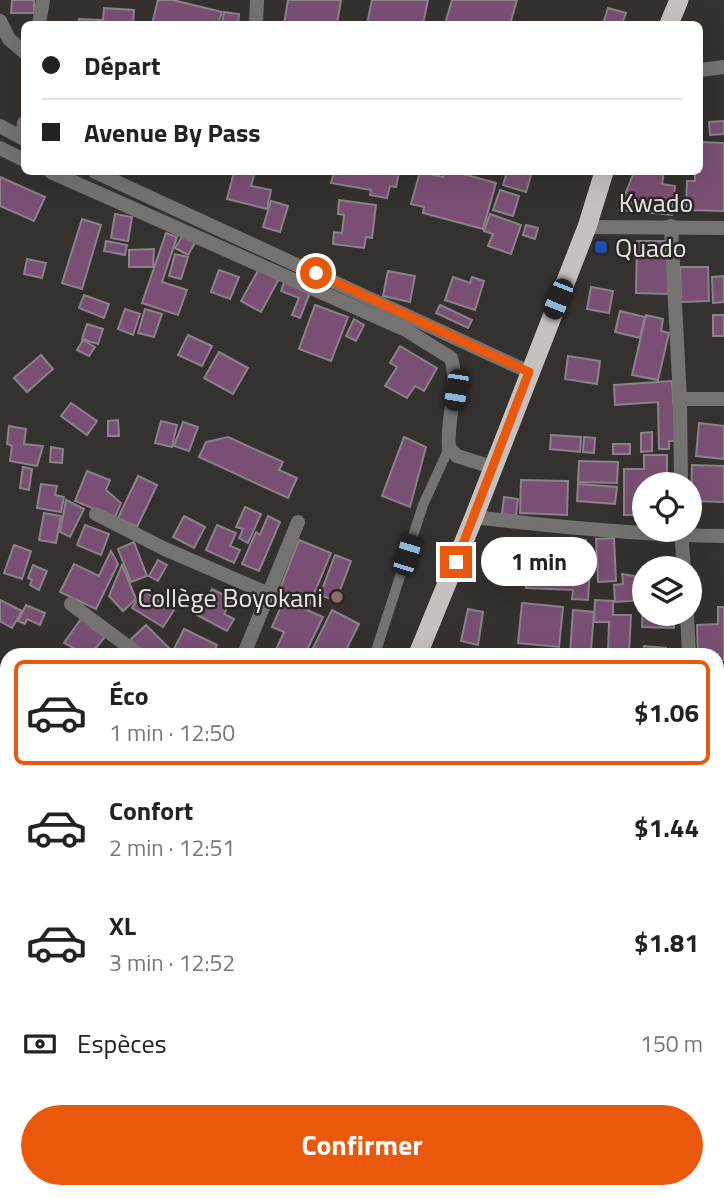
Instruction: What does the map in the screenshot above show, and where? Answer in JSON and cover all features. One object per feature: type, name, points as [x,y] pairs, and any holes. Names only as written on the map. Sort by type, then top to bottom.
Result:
[{"type":"highway","points":[[670,21],[679,0]]},
{"type":"highway","points":[[420,648],[587,227],[603,175]]},
{"type":"street","points":[[40,21],[43,0]]},
{"type":"street","points":[[257,0],[257,21]]},
{"type":"street","points":[[0,21],[9,39],[21,49]]},
{"type":"street","points":[[703,71],[724,68]]},
{"type":"street","points":[[0,126],[21,132]]},
{"type":"street","points":[[0,148],[21,158]]},
{"type":"street","points":[[58,175],[406,330],[452,358],[456,390],[448,437],[449,449],[457,456],[492,467]]},
{"type":"street","points":[[102,175],[529,372]]},
{"type":"street","points":[[671,226],[681,472]]},
{"type":"street","name":"Kwado","points":[[587,227],[724,228]]},
{"type":"street","points":[[680,399],[724,399]]},
{"type":"street","points":[[96,514],[165,549],[269,594]]},
{"type":"street","points":[[474,517],[561,528],[632,531]]},
{"type":"street","points":[[246,648],[299,522]]},
{"type":"street","points":[[702,534],[724,536]]},
{"type":"street","points":[[71,604],[130,648]]},
{"type":"street","points":[[688,626],[690,648]]},
{"type":"lane","points":[[377,648],[423,505],[449,449]]},
{"type":"building","points":[[12,0],[34,0],[34,13],[11,13]]},
{"type":"building","points":[[158,0],[173,0],[222,12],[219,21],[153,21]]},
{"type":"building","points":[[288,0],[341,0],[338,21],[284,21]]},
{"type":"building","points":[[372,0],[428,0],[424,21],[368,21]]},
{"type":"building","points":[[452,0],[517,0],[511,21],[446,21]]},
{"type":"building","points":[[104,8],[134,10],[133,21],[79,21],[103,20]]},
{"type":"building","points":[[608,8],[626,13],[623,21],[604,21]]},
{"type":"building","points":[[224,12],[239,14],[238,21],[222,21]]},
{"type":"building","points":[[724,121],[724,134],[710,135],[709,122]]},
{"type":"building","points":[[703,142],[724,143],[724,211],[686,210],[687,181],[695,181],[695,175],[703,175]]},
{"type":"building","points":[[233,175],[254,175],[251,186],[271,190],[267,209],[227,199]]},
{"type":"building","points":[[333,175],[398,175],[396,187],[390,186],[387,198],[370,195],[371,190],[331,183]]},
{"type":"building","points":[[419,175],[467,175],[496,183],[483,229],[423,213],[424,207],[411,204]]},
{"type":"building","points":[[506,175],[531,175],[526,192],[503,185]]},
{"type":"building","points":[[633,175],[664,175],[662,184],[675,186],[672,215],[619,210]]},
{"type":"building","points":[[0,177],[45,197],[34,221],[0,206]]},
{"type":"building","points":[[500,190],[519,196],[513,216],[493,210]]},
{"type":"building","points":[[339,200],[376,205],[372,238],[366,237],[364,248],[333,244],[334,232],[342,233],[344,215],[338,214]]},
{"type":"building","points":[[271,201],[288,206],[280,232],[263,227]]},
{"type":"building","points":[[115,214],[132,217],[128,241],[111,238]]},
{"type":"building","points":[[490,214],[521,225],[511,254],[488,246],[493,234],[484,231]]},
{"type":"building","points":[[82,219],[101,225],[82,289],[62,283]]},
{"type":"building","points":[[526,225],[538,228],[535,239],[523,235]]},
{"type":"building","points":[[166,233],[177,237],[162,282],[187,290],[178,315],[142,303]]},
{"type":"building","points":[[183,235],[196,241],[188,255],[175,248]]},
{"type":"building","points":[[106,241],[127,245],[125,255],[104,251]]},
{"type":"building","points":[[637,241],[669,241],[668,294],[636,293]]},
{"type":"building","points":[[154,249],[153,267],[129,267],[129,250]]},
{"type":"building","points":[[175,254],[188,257],[181,279],[169,276]]},
{"type":"building","points":[[27,259],[46,263],[42,278],[24,274]]},
{"type":"building","points":[[680,267],[708,267],[709,301],[681,302]]},
{"type":"building","points":[[259,269],[279,279],[261,312],[241,301]]},
{"type":"building","points":[[219,270],[239,277],[230,299],[211,292]]},
{"type":"building","points":[[388,271],[415,276],[410,302],[383,296]]},
{"type":"building","points":[[724,276],[724,302],[713,303],[712,277]]},
{"type":"building","points":[[453,277],[470,283],[472,277],[484,281],[475,310],[445,300]]},
{"type":"building","points":[[285,280],[311,290],[300,318],[292,315],[299,298],[281,291]]},
{"type":"building","points":[[591,287],[613,291],[609,313],[587,309]]},
{"type":"building","points":[[84,295],[109,304],[104,318],[79,308]]},
{"type":"building","points":[[315,305],[348,317],[331,361],[299,349]]},
{"type":"building","points":[[440,305],[472,320],[468,328],[436,313]]},
{"type":"building","points":[[125,309],[140,314],[133,335],[118,329]]},
{"type":"building","points":[[145,309],[162,314],[154,337],[138,333]]},
{"type":"building","points":[[620,311],[645,317],[640,338],[615,332]]},
{"type":"building","points":[[646,315],[663,319],[661,331],[669,333],[658,380],[632,375]]},
{"type":"building","points":[[713,315],[724,315],[724,336],[713,336]]},
{"type":"building","points":[[354,319],[364,325],[356,341],[346,336]]},
{"type":"building","points":[[87,324],[103,329],[98,344],[82,339]]},
{"type":"building","points":[[188,335],[212,346],[202,366],[178,355]]},
{"type":"building","points":[[83,340],[95,347],[89,356],[77,350]]},
{"type":"building","points":[[400,346],[437,368],[424,391],[415,386],[407,398],[385,386],[397,367],[390,363]]},
{"type":"building","points":[[219,352],[248,368],[233,394],[204,378]]},
{"type":"building","points":[[41,355],[53,369],[27,392],[14,378]]},
{"type":"building","points":[[568,356],[600,361],[597,384],[565,379]]},
{"type":"building","points":[[672,381],[676,441],[669,441],[669,449],[659,449],[658,402],[615,405],[614,385]]},
{"type":"building","points":[[71,403],[97,421],[87,435],[61,416]]},
{"type":"building","points":[[118,420],[119,436],[108,436],[108,421]]},
{"type":"building","points":[[161,421],[177,425],[172,447],[155,443]]},
{"type":"building","points":[[183,422],[198,427],[189,451],[174,446]]},
{"type":"building","points":[[699,423],[724,426],[724,459],[696,456]]},
{"type":"building","points":[[9,426],[26,429],[24,444],[43,446],[37,466],[10,461],[12,446],[7,444]]},
{"type":"building","points":[[652,432],[652,451],[641,452],[641,433]]},
{"type":"building","points":[[551,435],[581,437],[580,452],[550,449]]},
{"type":"building","points":[[228,437],[283,462],[279,470],[297,478],[288,498],[199,457],[206,442]]},
{"type":"building","points":[[404,437],[426,447],[410,507],[382,496]]},
{"type":"building","points":[[584,437],[595,438],[594,453],[583,452]]},
{"type":"building","points":[[613,444],[630,444],[630,454],[613,454]]},
{"type":"building","points":[[51,447],[63,449],[62,463],[50,462]]},
{"type":"building","points":[[644,455],[667,455],[667,472],[632,472],[632,515],[624,515],[624,469],[644,469]]},
{"type":"building","points":[[579,461],[618,462],[617,483],[578,482]]},
{"type":"building","points":[[692,465],[724,466],[724,502],[702,501],[702,472],[692,472]]},
{"type":"building","points":[[23,467],[32,469],[29,490],[20,488]]},
{"type":"building","points":[[87,471],[110,480],[106,490],[121,503],[115,517],[75,501]]},
{"type":"building","points":[[138,476],[157,485],[137,527],[118,518]]},
{"type":"building","points":[[521,480],[568,481],[567,515],[520,513]]},
{"type":"building","points":[[41,484],[57,486],[55,495],[64,497],[61,512],[37,508]]},
{"type":"building","points":[[578,484],[617,487],[615,504],[577,501]]},
{"type":"building","points":[[504,497],[518,499],[516,516],[502,514]]},
{"type":"building","points":[[66,500],[84,509],[70,537],[60,532]]},
{"type":"building","points":[[245,507],[261,514],[248,543],[239,538],[243,529],[236,527]]},
{"type":"building","points":[[44,513],[61,516],[56,543],[39,540]]},
{"type":"building","points":[[184,516],[205,527],[194,548],[173,537]]},
{"type":"building","points":[[268,516],[280,522],[259,571],[242,564],[256,532],[260,535]]},
{"type":"building","points":[[85,525],[109,534],[101,555],[77,545]]},
{"type":"building","points":[[217,525],[236,533],[230,546],[240,550],[234,563],[206,550]]},
{"type":"building","points":[[529,538],[586,540],[584,566],[590,566],[588,600],[572,599],[573,590],[526,588]]},
{"type":"building","points":[[614,538],[616,581],[598,582],[596,539]]},
{"type":"building","points":[[299,540],[331,553],[309,606],[278,594]]},
{"type":"building","points":[[134,542],[147,576],[131,582],[118,549]]},
{"type":"building","points":[[14,545],[31,551],[22,579],[4,573]]},
{"type":"building","points":[[111,551],[118,564],[96,609],[60,592],[74,564],[99,576]]},
{"type":"building","points":[[335,555],[351,561],[336,601],[320,595]]},
{"type":"building","points":[[158,560],[167,565],[158,581],[149,576]]},
{"type":"building","points":[[33,565],[47,571],[39,590],[30,585],[32,580],[28,578]]},
{"type":"building","points":[[122,565],[136,599],[123,611],[109,596]]},
{"type":"building","points":[[622,574],[632,576],[632,601],[615,602],[614,585],[623,584]]},
{"type":"building","points":[[212,589],[232,599],[224,614],[234,619],[227,631],[197,615]]},
{"type":"building","points":[[143,591],[174,610],[163,627],[132,608]]},
{"type":"building","points":[[0,600],[22,611],[12,628],[0,621]]},
{"type":"building","points":[[284,600],[323,617],[308,648],[277,648],[284,632],[272,627]]},
{"type":"building","points":[[595,600],[613,601],[613,615],[631,615],[629,648],[608,648],[609,622],[594,622]]},
{"type":"building","points":[[522,603],[563,607],[559,647],[518,643]]},
{"type":"building","points":[[26,605],[45,613],[40,625],[27,619],[25,624],[18,621]]},
{"type":"building","points":[[718,607],[724,607],[724,648],[698,648],[697,626],[718,624]]},
{"type":"building","points":[[468,609],[483,612],[478,645],[461,641]]},
{"type":"building","points":[[332,610],[359,624],[347,648],[313,648]]},
{"type":"building","points":[[573,610],[594,612],[591,648],[570,648]]},
{"type":"building","points":[[83,616],[95,624],[92,628],[105,637],[96,648],[74,648],[64,643]]},
{"type":"building","points":[[146,625],[169,648],[139,648],[130,640]]},
{"type":"building","points":[[642,626],[674,626],[674,628]]},
{"type":"building","points":[[184,629],[217,645],[216,648],[174,648]]},
{"type":"place","name":"Quado","points":[[601,247]]},
{"type":"place","name":"Collège Boyokani","points":[[337,597]]},
{"type":"route","points":[[316,273],[529,372],[456,562]]}]
